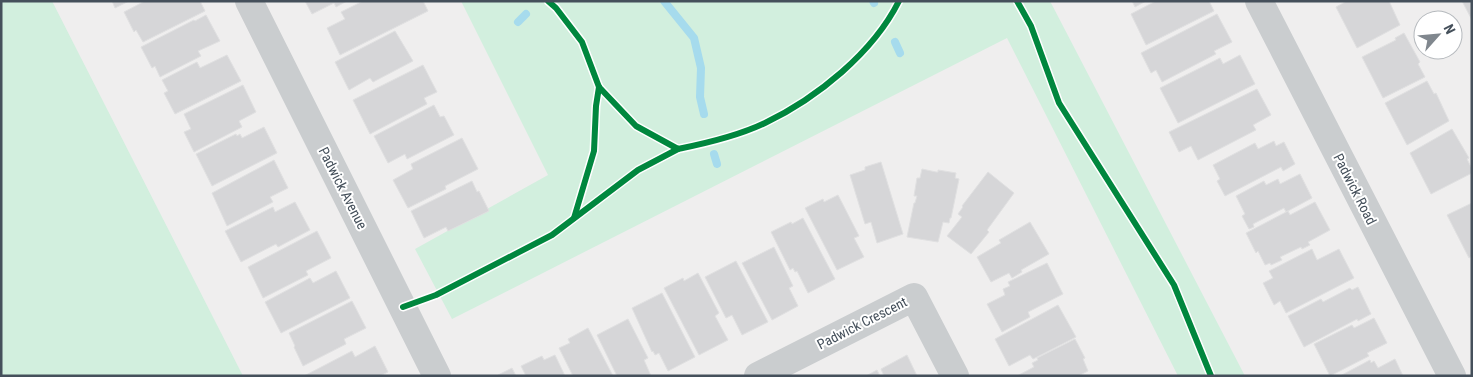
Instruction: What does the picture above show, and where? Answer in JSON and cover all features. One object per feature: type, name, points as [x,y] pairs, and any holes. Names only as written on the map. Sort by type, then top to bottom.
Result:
[{"type":"street","name":"Padwick Avenue","points":[[250,1],[437,376]]},
{"type":"street","name":"Padwick Road","points":[[1259,1],[1452,376]]},
{"type":"street","name":"Padwick Crescent","points":[[758,376],[914,296],[955,376]]},
{"type":"green space","points":[[1,1],[52,1],[243,376],[1,376]]},
{"type":"green space","points":[[461,1],[1050,1],[1245,376],[1178,376],[1007,38],[452,319],[415,249],[548,175]]},
{"type":"building","points":[[112,1],[129,1],[115,8]]},
{"type":"building","points":[[145,1],[200,1],[205,11],[143,42],[136,30],[134,32],[124,12]]},
{"type":"building","points":[[305,1],[347,1],[336,7],[334,3],[312,14]]},
{"type":"building","points":[[363,1],[423,1],[428,11],[340,55],[327,28],[345,19],[341,12]]},
{"type":"building","points":[[1132,1],[1146,1],[1135,7]]},
{"type":"building","points":[[1156,1],[1209,1],[1214,11],[1146,45],[1131,14]]},
{"type":"building","points":[[1347,1],[1389,1],[1400,25],[1357,48],[1336,7]]},
{"type":"building","points":[[1462,1],[1472,1],[1472,20]]},
{"type":"building","points":[[1217,14],[1232,42],[1214,51],[1216,54],[1162,82],[1156,70],[1151,73],[1141,53]]},
{"type":"building","points":[[206,15],[220,41],[198,51],[201,56],[160,77],[155,66],[152,68],[141,47]]},
{"type":"building","points":[[395,31],[413,61],[373,82],[370,78],[349,90],[335,62]]},
{"type":"building","points":[[1404,33],[1413,49],[1413,60],[1419,60],[1420,62],[1418,64],[1425,77],[1383,98],[1362,57],[1396,40],[1395,38]]},
{"type":"building","points":[[227,55],[241,81],[175,114],[164,93],[168,91],[162,80],[197,62],[200,68]]},
{"type":"building","points":[[1240,55],[1255,84],[1178,123],[1160,88],[1220,58],[1223,64]]},
{"type":"building","points":[[423,65],[437,92],[424,98],[427,104],[370,134],[353,100]]},
{"type":"building","points":[[1427,81],[1434,94],[1436,93],[1449,121],[1407,145],[1385,103]]},
{"type":"building","points":[[243,85],[256,112],[239,121],[242,127],[194,152],[184,132],[191,129],[184,114]]},
{"type":"building","points":[[1257,89],[1271,115],[1253,125],[1256,130],[1198,160],[1191,146],[1179,152],[1169,132]]},
{"type":"building","points":[[434,105],[440,117],[444,116],[454,135],[407,159],[405,154],[388,163],[374,136]]},
{"type":"building","points":[[264,127],[277,153],[212,186],[196,154],[236,134],[237,136],[240,134],[242,138]]},
{"type":"building","points":[[1452,129],[1469,158],[1467,159],[1472,173],[1431,194],[1410,153]]},
{"type":"building","points":[[462,138],[478,169],[445,186],[446,189],[408,208],[393,180],[413,169],[411,164]]},
{"type":"building","points":[[1274,141],[1276,146],[1284,142],[1295,164],[1283,171],[1281,167],[1225,196],[1217,181],[1220,179],[1213,165],[1255,143],[1258,149]]},
{"type":"building","points":[[274,160],[288,188],[270,197],[273,202],[227,226],[212,193]]},
{"type":"building","points":[[881,162],[903,234],[877,243],[871,222],[865,224],[850,175],[865,170],[865,167]]},
{"type":"building","points":[[922,169],[956,173],[955,178],[959,179],[951,218],[949,223],[943,222],[938,242],[907,237],[917,196],[914,196],[917,178],[920,178]]},
{"type":"building","points":[[988,172],[1014,193],[987,230],[989,232],[971,254],[947,236],[962,217],[958,214],[962,206]]},
{"type":"building","points":[[1300,174],[1312,198],[1286,212],[1284,208],[1253,224],[1254,227],[1249,229],[1242,216],[1245,214],[1236,196],[1264,181],[1266,185],[1278,179],[1280,184]]},
{"type":"building","points":[[472,181],[489,211],[448,231],[446,227],[424,238],[411,211]]},
{"type":"building","points":[[838,195],[859,236],[854,238],[864,257],[837,270],[805,208],[823,199],[824,202]]},
{"type":"building","points":[[295,202],[310,230],[278,247],[276,244],[241,262],[225,231],[273,207],[275,212]]},
{"type":"building","points":[[1315,202],[1330,230],[1308,242],[1310,245],[1280,257],[1282,260],[1271,265],[1270,263],[1265,265],[1258,251],[1256,253],[1246,233],[1288,211],[1290,215]]},
{"type":"building","points":[[1472,203],[1472,256],[1469,258],[1447,215]]},
{"type":"building","points":[[803,218],[835,279],[808,293],[797,271],[795,272],[793,268],[790,270],[771,232]]},
{"type":"building","points":[[1030,222],[1049,254],[1021,270],[1022,272],[1012,278],[1009,273],[991,282],[977,257],[1001,243],[999,240]]},
{"type":"building","points":[[317,231],[331,258],[306,271],[308,275],[263,298],[248,267]]},
{"type":"building","points":[[774,247],[793,286],[789,288],[798,306],[772,320],[742,263]]},
{"type":"building","points":[[1312,249],[1317,260],[1339,249],[1354,278],[1286,313],[1280,301],[1274,305],[1263,283],[1273,278],[1269,271]]},
{"type":"building","points":[[736,261],[768,322],[742,335],[732,315],[726,318],[705,277]]},
{"type":"building","points":[[1047,263],[1063,294],[1028,312],[1030,317],[1002,332],[987,304],[1005,295],[1003,289],[1010,286],[1008,282]]},
{"type":"building","points":[[336,271],[350,298],[281,333],[265,302],[310,278],[313,283]]},
{"type":"building","points":[[698,273],[719,313],[715,316],[728,340],[699,355],[664,288],[683,278],[684,281]]},
{"type":"building","points":[[1358,287],[1371,314],[1358,321],[1357,319],[1304,347],[1288,316],[1321,299],[1323,302],[1350,288],[1352,290]]},
{"type":"building","points":[[662,293],[695,357],[668,371],[659,353],[655,355],[652,352],[632,308]]},
{"type":"building","points":[[352,301],[366,328],[344,339],[346,344],[303,366],[289,333]]},
{"type":"building","points":[[1058,305],[1076,337],[1033,359],[1030,355],[1009,366],[995,339]]},
{"type":"building","points":[[1374,318],[1387,343],[1367,353],[1369,356],[1330,376],[1314,344],[1352,325],[1354,328]]},
{"type":"building","points":[[628,319],[648,358],[644,360],[651,376],[617,376],[597,335]]},
{"type":"building","points":[[588,328],[613,376],[573,376],[559,348],[570,343],[568,339]]},
{"type":"building","points":[[1075,339],[1085,358],[1083,359],[1088,371],[1078,376],[1017,376],[1034,367],[1032,363],[1038,360],[1037,358]]},
{"type":"building","points":[[375,346],[388,372],[380,376],[304,376],[352,351],[355,357]]},
{"type":"building","points":[[555,355],[565,376],[526,376],[521,366],[542,356],[544,360]]},
{"type":"building","points":[[907,355],[917,376],[884,376],[881,369]]},
{"type":"building","points":[[1395,359],[1403,376],[1340,376],[1370,360],[1371,363],[1374,361],[1378,368]]},
{"type":"building","points":[[512,368],[516,376],[497,376],[498,375]]},
{"type":"building","points":[[877,370],[880,376],[866,376]]},
{"type":"waterway","points":[[664,1],[694,38],[701,68],[700,97],[704,114]]},
{"type":"waterway","points":[[518,22],[526,14]]},
{"type":"waterway","points":[[895,42],[900,53]]},
{"type":"waterway","points":[[714,154],[717,164]]},
{"type":"cycle path","points":[[548,1],[556,8],[582,42],[599,87],[636,126],[678,149],[712,142],[744,132],[785,113],[804,101],[842,72],[859,56],[888,20],[899,1]]},
{"type":"cycle path","points":[[1017,1],[1031,26],[1059,103],[1174,285],[1211,376]]},
{"type":"cycle path","points":[[574,218],[594,151],[596,106],[599,87]]},
{"type":"cycle path","points":[[403,307],[436,295],[552,235],[638,170],[678,149]]}]
